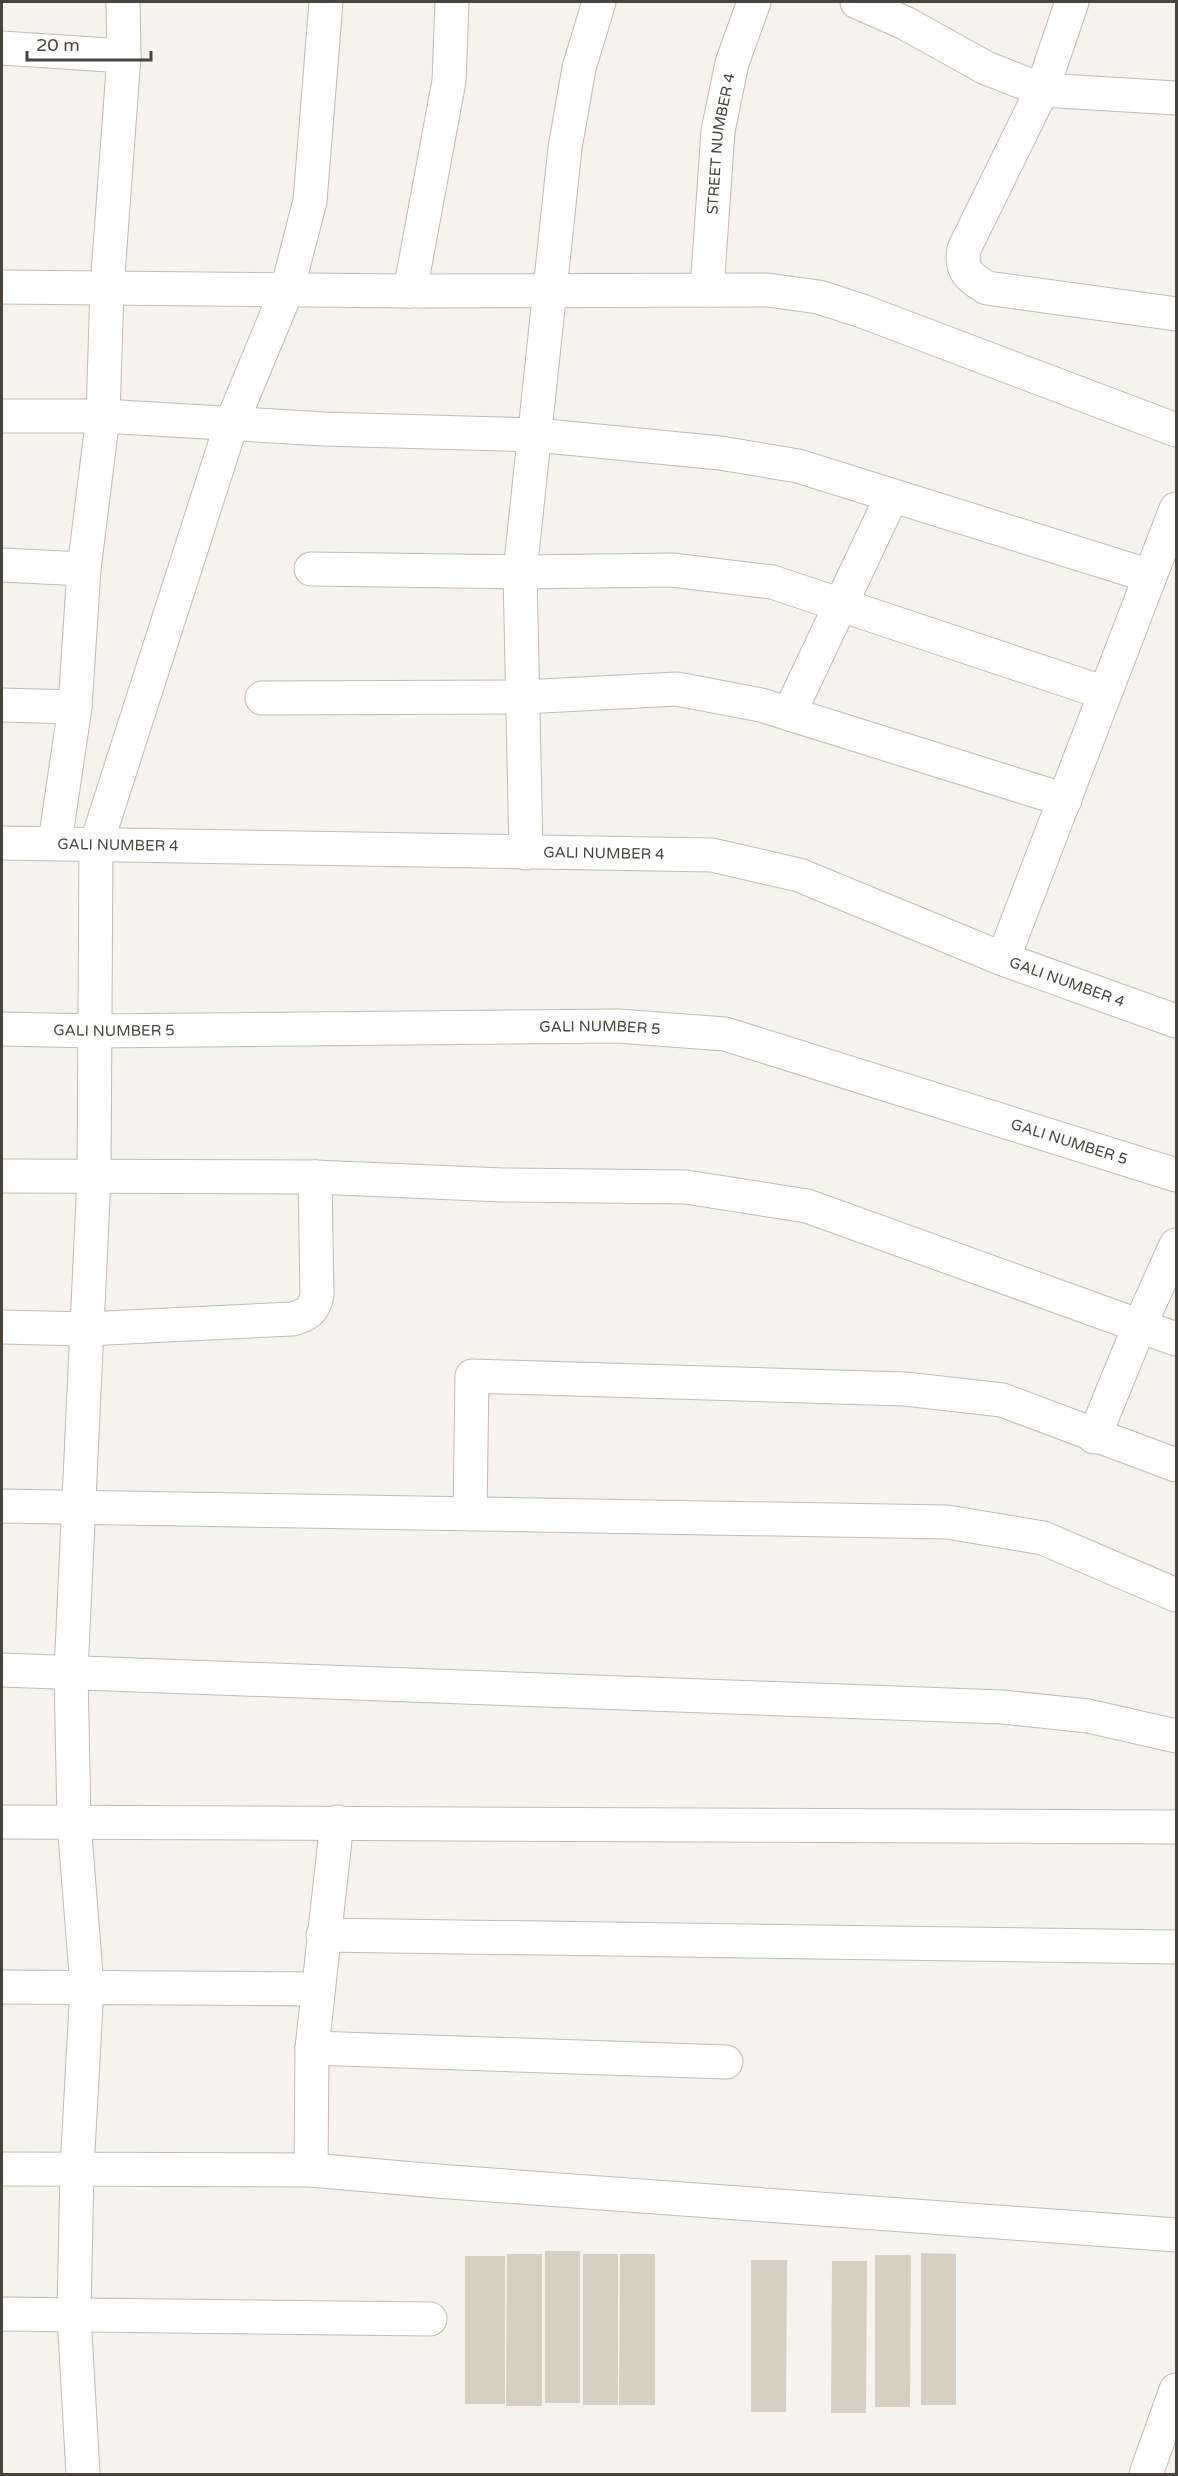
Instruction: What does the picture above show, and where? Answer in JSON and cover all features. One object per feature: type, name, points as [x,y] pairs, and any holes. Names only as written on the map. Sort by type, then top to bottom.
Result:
[{"type":"street","points":[[55,842],[75,707],[84,568],[103,416],[107,288],[124,56],[123,2]]},
{"type":"street","points":[[83,2475],[74,2315],[77,2169],[87,1987],[74,1822],[70,1672],[93,1177],[96,845],[232,422],[287,290],[310,201],[326,2]]},
{"type":"street","points":[[410,291],[449,81],[452,2]]},
{"type":"street","points":[[526,853],[520,572],[565,148],[579,68],[599,2]]},
{"type":"street","name":"STREET NUMBER 4","points":[[707,290],[718,131],[732,63],[754,2]]},
{"type":"street","points":[[857,2],[905,23],[986,68],[1042,90],[1176,98]]},
{"type":"street","points":[[1072,2],[1042,90],[964,249],[962,267],[968,276],[987,288],[1176,314]]},
{"type":"street","points":[[2,48],[124,56]]},
{"type":"street","points":[[2,287],[410,291],[767,290],[819,297],[1176,430]]},
{"type":"street","points":[[2,416],[103,416],[324,429],[536,435],[720,453],[798,466],[1150,576]]},
{"type":"street","points":[[789,714],[892,496]]},
{"type":"street","points":[[1004,959],[1176,508]]},
{"type":"street","points":[[2,565],[84,568]]},
{"type":"street","points":[[311,568],[520,572],[672,570],[772,582],[1105,693]]},
{"type":"street","points":[[262,698],[523,697],[676,689],[732,698],[789,714],[1065,800]]},
{"type":"street","points":[[2,705],[75,707]]},
{"type":"street","name":"GALI NUMBER 4","points":[[2,843],[55,842],[96,845],[712,855],[799,875],[1004,959],[1176,1021]]},
{"type":"street","name":"GALI NUMBER 5","points":[[2,1029],[93,1031],[618,1026],[725,1034],[1176,1175]]},
{"type":"street","points":[[2,1176],[315,1177],[502,1185],[686,1187],[750,1195],[807,1206],[1176,1339]]},
{"type":"street","points":[[2,1327],[86,1329],[292,1319],[306,1315],[315,1306],[317,1295],[315,1177]]},
{"type":"street","points":[[1094,1437],[1139,1327],[1176,1245]]},
{"type":"street","points":[[470,1514],[472,1376],[905,1389],[1002,1400],[1094,1437],[1176,1465]]},
{"type":"street","points":[[2,1506],[947,1522],[1043,1538],[1176,1595]]},
{"type":"street","points":[[2,1670],[1002,1707],[1088,1716],[1176,1736]]},
{"type":"street","points":[[2,1822],[1176,1827]]},
{"type":"street","points":[[311,2170],[312,2048],[337,1822]]},
{"type":"street","points":[[323,1935],[1176,1947]]},
{"type":"street","points":[[2,1987],[318,1989]]},
{"type":"street","points":[[312,2048],[726,2062]]},
{"type":"street","points":[[2,2169],[311,2170],[1176,2235]]},
{"type":"street","points":[[2,2314],[430,2319]]},
{"type":"street","points":[[1146,2475],[1176,2390]]},
{"type":"building","points":[[545,2251],[580,2251],[580,2403],[545,2403]]},
{"type":"building","points":[[921,2253],[956,2254],[956,2405],[921,2405]]},
{"type":"building","points":[[507,2254],[542,2254],[542,2406],[506,2406]]},
{"type":"building","points":[[583,2254],[618,2254],[618,2405],[583,2405]]},
{"type":"building","points":[[620,2254],[655,2254],[655,2405],[619,2405]]},
{"type":"building","points":[[875,2255],[911,2255],[910,2407],[875,2407]]},
{"type":"building","points":[[465,2256],[505,2256],[505,2404],[465,2404]]},
{"type":"building","points":[[751,2260],[787,2260],[786,2412],[751,2412]]},
{"type":"building","points":[[832,2261],[867,2261],[866,2413],[831,2413]]}]
